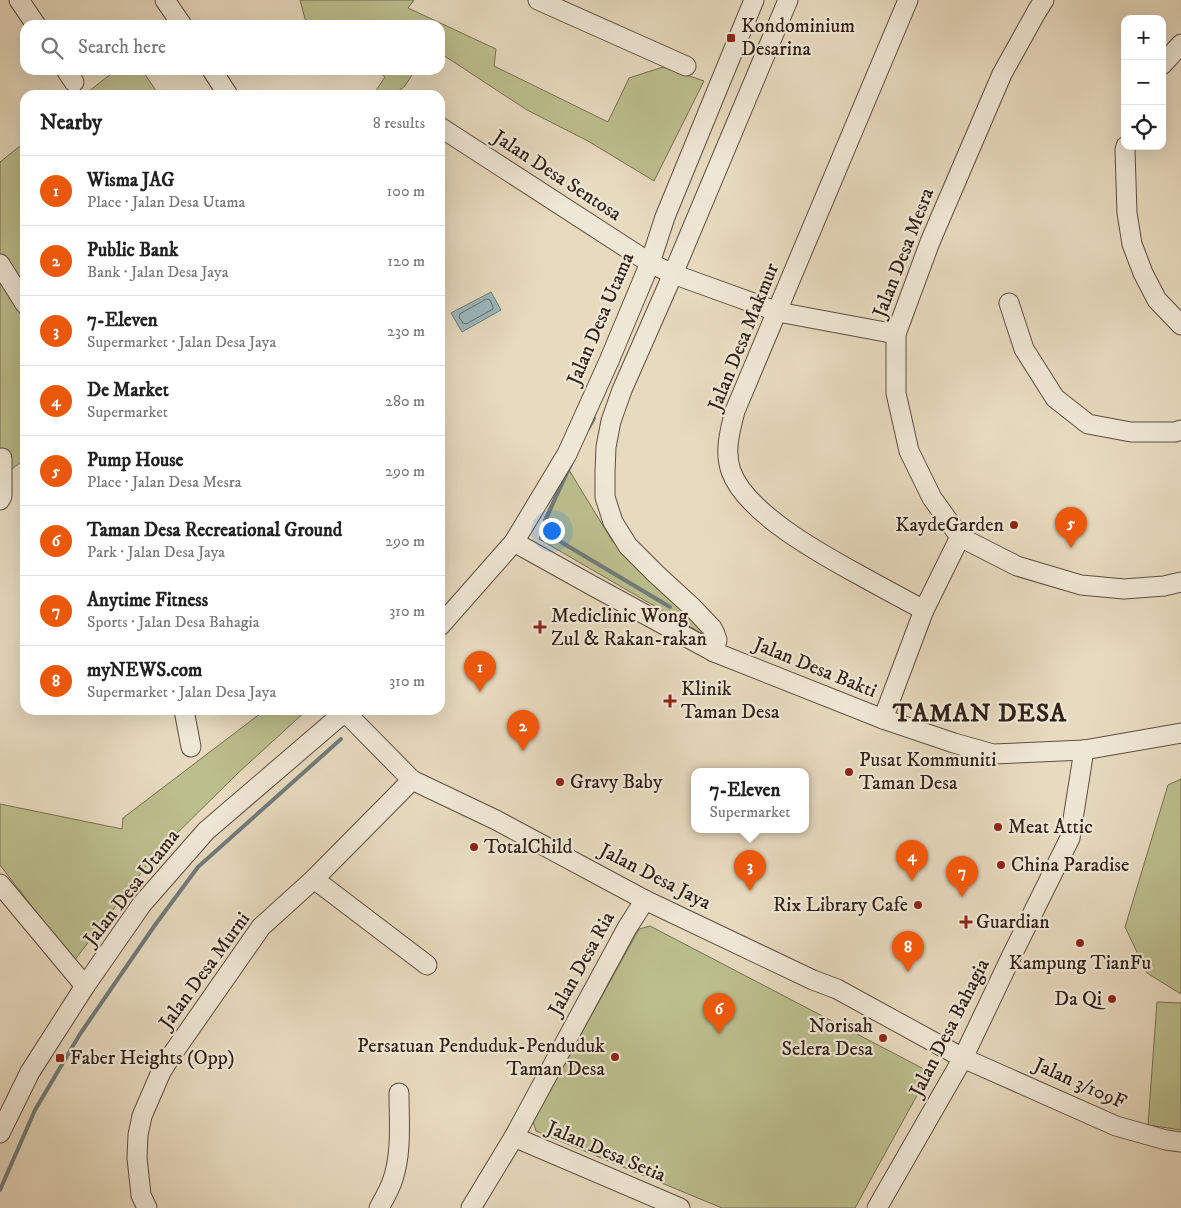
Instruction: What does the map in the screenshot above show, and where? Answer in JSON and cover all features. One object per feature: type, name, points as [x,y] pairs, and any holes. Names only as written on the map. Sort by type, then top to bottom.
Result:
[{"type":"street","points":[[19,0],[33,20]]},
{"type":"street","points":[[166,0],[179,20]]},
{"type":"street","points":[[538,0],[686,66]]},
{"type":"street","name":"Jalan Desa Utama","points":[[445,620],[514,542],[567,454],[650,263],[669,208],[754,0]]},
{"type":"street","points":[[714,652],[717,640],[712,628],[628,546],[613,522],[606,498],[606,447],[611,421],[622,390],[788,0]]},
{"type":"street","name":"Jalan Desa Makmur","points":[[908,0],[736,411],[729,437],[729,457],[731,471],[739,487],[752,503],[778,525],[826,556],[924,610]]},
{"type":"street","name":"Jalan Desa Mesra","points":[[1044,0],[1002,74],[930,242],[896,334],[896,393],[909,451],[932,498],[960,536],[1017,566],[1081,585],[1124,589],[1164,586],[1181,582]]},
{"type":"street","points":[[1166,61],[1181,44]]},
{"type":"street","points":[[215,75],[225,90]]},
{"type":"street","name":"Jalan Desa Sentosa","points":[[445,130],[650,263],[673,274],[778,312],[896,334]]},
{"type":"street","points":[[1125,150],[1127,213],[1132,244],[1143,273],[1158,300],[1181,324]]},
{"type":"street","points":[[0,264],[20,296]]},
{"type":"street","points":[[1009,303],[1024,349],[1055,398],[1088,424],[1131,432],[1175,432],[1181,430]]},
{"type":"street","points":[[0,500],[2,496],[2,458]]},
{"type":"street","points":[[883,719],[924,610],[960,536]]},
{"type":"street","name":"Jalan Desa Bakti","points":[[514,542],[714,652],[883,719],[954,743],[993,754],[1084,750],[1181,733]]},
{"type":"street","points":[[185,715],[191,747]]},
{"type":"street","name":"Jalan Desa Utama","points":[[0,1133],[30,1072],[85,986],[142,904],[206,831],[341,715]]},
{"type":"street","name":"Jalan Desa Jaya","points":[[350,715],[412,780],[496,820],[645,900],[813,980],[836,989],[963,1058]]},
{"type":"street","name":"Jalan Desa Bahagia","points":[[877,1208],[963,1058],[1070,838],[1084,750]]},
{"type":"street","name":"Jalan Desa Murni","points":[[147,1208],[141,1195],[137,1158],[138,1135],[142,1116],[161,1072],[262,927],[314,879],[412,780]]},
{"type":"street","points":[[314,879],[427,965]]},
{"type":"street","points":[[0,884],[85,986]]},
{"type":"street","name":"Jalan Desa Ria","points":[[471,1208],[514,1137],[627,928],[645,900]]},
{"type":"street","name":"Jalan 3/109F","points":[[963,1058],[1116,1126],[1166,1140],[1181,1142]]},
{"type":"street","points":[[380,1208],[393,1180],[397,1162],[399,1093]]},
{"type":"street","name":"Jalan Desa Setia","points":[[514,1137],[680,1208]]},
{"type":"green space","points":[[300,0],[414,0],[408,8],[434,20],[306,20]]},
{"type":"green space","points":[[445,25],[496,49],[494,66],[608,122],[629,78],[663,67],[704,81],[654,181],[588,141],[527,110],[445,56]]},
{"type":"green space","points":[[110,75],[145,75],[156,90],[90,90]]},
{"type":"green space","points":[[382,75],[412,75],[405,86],[400,90],[376,90],[385,77]]},
{"type":"green space","points":[[20,146],[20,463],[0,478],[0,162]]},
{"type":"green space","points":[[569,470],[613,542],[713,640],[539,539]]},
{"type":"green space","points":[[258,715],[302,715],[238,773],[154,856],[74,961],[0,865],[0,804],[122,829],[123,818]]},
{"type":"green space","points":[[1181,779],[1181,994],[1147,973],[1125,927],[1168,785]]},
{"type":"green space","points":[[650,926],[922,1068],[926,1079],[855,1208],[722,1208],[536,1131],[533,1121],[639,929]]},
{"type":"green space","points":[[1157,1002],[1181,1003],[1181,1130],[1148,1125]]},
{"type":"water","points":[[491,292],[501,310],[462,332],[451,313]]},
{"type":"waterway","points":[[588,429],[594,418]]},
{"type":"waterway","points":[[573,460],[545,520],[551,536],[670,607]]},
{"type":"waterway","points":[[0,1190],[35,1110],[80,1034],[155,925],[198,867],[341,739]]},
{"type":"place","name":"Kondominium Desarina","points":[[731,38]]},
{"type":"place","name":"KaydeGarden","points":[[1014,525]]},
{"type":"place","name":"Pump House","points":[[1071,548]]},
{"type":"place","name":"Mediclinic Wong Zul & Rakan-rakan","points":[[540,627]]},
{"type":"place","name":"Wisma JAG","points":[[480,692]]},
{"type":"place","name":"Klinik Taman Desa","points":[[670,701]]},
{"type":"place","name":"Public Bank","points":[[523,751]]},
{"type":"place","name":"Pusat Kommuniti Taman Desa","points":[[849,772]]},
{"type":"place","name":"Gravy Baby","points":[[560,782]]},
{"type":"place","name":"Meat Attic","points":[[998,827]]},
{"type":"place","name":"TotalChild","points":[[474,847]]},
{"type":"place","name":"China Paradise","points":[[1001,865]]},
{"type":"place","name":"De Market","points":[[912,881]]},
{"type":"place","name":"7-Eleven","points":[[750,891]]},
{"type":"place","name":"Anytime Fitness","points":[[962,897]]},
{"type":"place","name":"Rix Library Cafe","points":[[918,905]]},
{"type":"place","name":"Guardian","points":[[966,922]]},
{"type":"place","name":"Kampung TianFu","points":[[1080,943]]},
{"type":"place","name":"myNEWS.com","points":[[908,972]]},
{"type":"place","name":"Da Qi","points":[[1112,999]]},
{"type":"place","name":"Taman Desa Recreational Ground","points":[[719,1034]]},
{"type":"place","name":"Norisah Selera Desa","points":[[883,1038]]},
{"type":"place","name":"Persatuan Penduduk-Penduduk Taman Desa","points":[[615,1057]]},
{"type":"place","name":"Faber Heights (Opp)","points":[[60,1058]]},
{"type":"district","name":"TAMAN DESA","points":[[980,713]]}]
